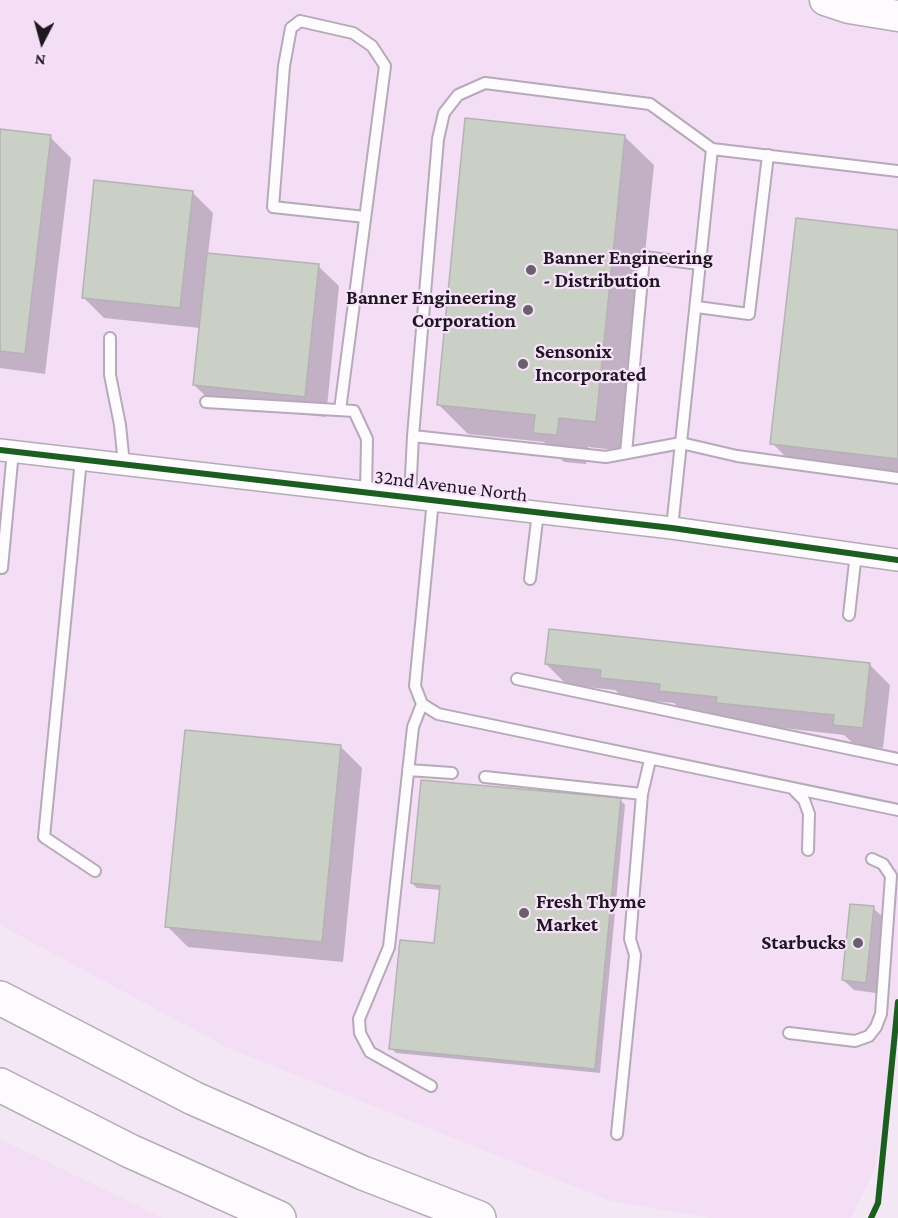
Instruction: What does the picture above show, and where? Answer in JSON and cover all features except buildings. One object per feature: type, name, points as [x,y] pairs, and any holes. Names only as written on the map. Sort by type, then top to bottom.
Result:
[{"type":"main road","points":[[0,998],[193,1098],[363,1173],[479,1218]]},
{"type":"main road","points":[[0,1085],[130,1150],[279,1218]]},
{"type":"street","points":[[825,0],[849,8],[898,16]]},
{"type":"street","name":"32nd Avenue North","points":[[6,451],[672,528],[898,560]]},
{"type":"lane","points":[[340,410],[385,66],[372,46],[353,33],[300,21],[291,28],[284,66],[273,207],[365,217]]},
{"type":"lane","points":[[410,497],[438,139],[444,113],[458,95],[485,83],[650,104],[712,149],[898,171]]},
{"type":"lane","points":[[672,528],[712,149]]},
{"type":"lane","points":[[697,307],[749,314],[768,155]]},
{"type":"lane","points":[[626,453],[644,257],[700,264]]},
{"type":"lane","points":[[110,338],[110,375],[120,425],[124,464]]},
{"type":"lane","points":[[206,402],[354,411],[368,439],[366,492]]},
{"type":"lane","points":[[413,436],[606,457],[681,443],[737,456],[898,478]]},
{"type":"lane","points":[[2,568],[6,451]]},
{"type":"lane","points":[[81,459],[44,837],[95,871]]},
{"type":"lane","points":[[433,500],[415,686],[422,704],[438,714],[898,810]]},
{"type":"lane","points":[[530,579],[538,512]]},
{"type":"lane","points":[[849,615],[856,553]]},
{"type":"lane","points":[[517,679],[898,759]]},
{"type":"lane","points":[[422,704],[413,727],[390,947],[359,1019],[360,1033],[370,1052],[431,1086]]},
{"type":"lane","points":[[617,1134],[635,955],[630,939],[642,794],[650,760]]},
{"type":"lane","points":[[408,770],[452,773]]},
{"type":"lane","points":[[485,777],[642,794]]},
{"type":"lane","points":[[795,790],[804,800],[809,814],[808,849]]},
{"type":"lane","points":[[789,1033],[855,1041],[869,1036],[876,1027],[881,1014],[891,876],[883,864],[872,859]]},
{"type":"shaded area","points":[[0,0],[898,0],[898,1026],[875,1169],[851,1218],[712,1218],[611,1201],[228,1048],[0,925]]},
{"type":"shaded area","points":[[0,1139],[83,1179],[163,1218],[0,1218]]},
{"type":"cycle path","points":[[0,450],[672,528],[898,560]]},
{"type":"cycle path","points":[[871,1218],[878,1203],[898,1002]]},
{"type":"place","name":"Banner Engineering - Distribution","points":[[531,270]]},
{"type":"place","name":"Banner Engineering Corporation","points":[[528,310]]},
{"type":"place","name":"Sensonix Incorporated","points":[[523,364]]},
{"type":"place","name":"Fresh Thyme Market","points":[[524,913]]},
{"type":"place","name":"Starbucks","points":[[858,943]]}]
